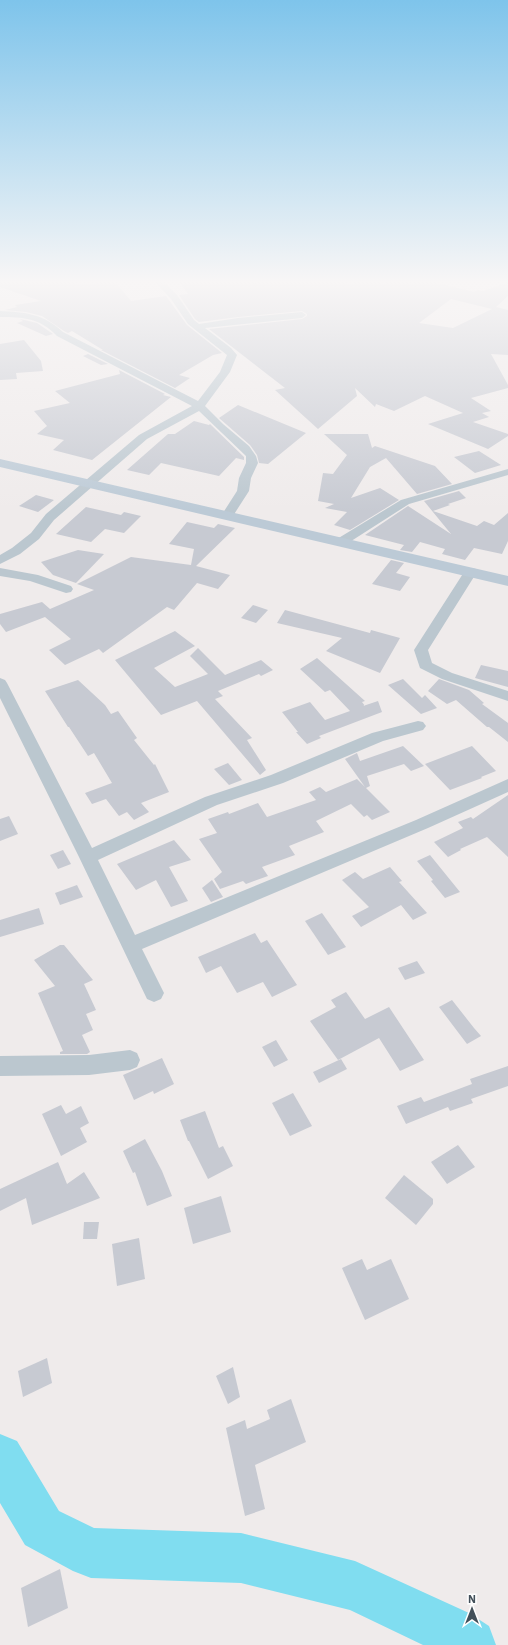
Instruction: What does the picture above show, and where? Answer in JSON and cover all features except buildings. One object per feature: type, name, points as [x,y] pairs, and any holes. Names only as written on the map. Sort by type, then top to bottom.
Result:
[{"type":"street","points":[[105,358],[200,406],[219,426],[245,448],[251,456],[252,464],[245,478],[243,491],[227,516]]},
{"type":"street","points":[[0,560],[16,551],[35,536],[50,517],[143,438],[200,406],[225,372],[231,358]]},
{"type":"street","points":[[0,463],[508,581]]},
{"type":"street","points":[[341,542],[405,502],[508,472]]},
{"type":"street","points":[[0,572],[33,578],[66,589]]},
{"type":"street","points":[[471,572],[421,650],[425,665],[447,676],[508,696]]},
{"type":"street","points":[[0,683],[88,857],[154,993]]},
{"type":"street","points":[[88,857],[211,801],[277,779],[378,737],[418,726]]},
{"type":"street","points":[[131,945],[422,824],[508,785]]},
{"type":"street","points":[[0,1066],[88,1065],[130,1060]]},
{"type":"waterway","points":[[0,1458],[42,1528],[91,1553],[241,1558],[355,1586],[451,1631],[470,1645]]}]
